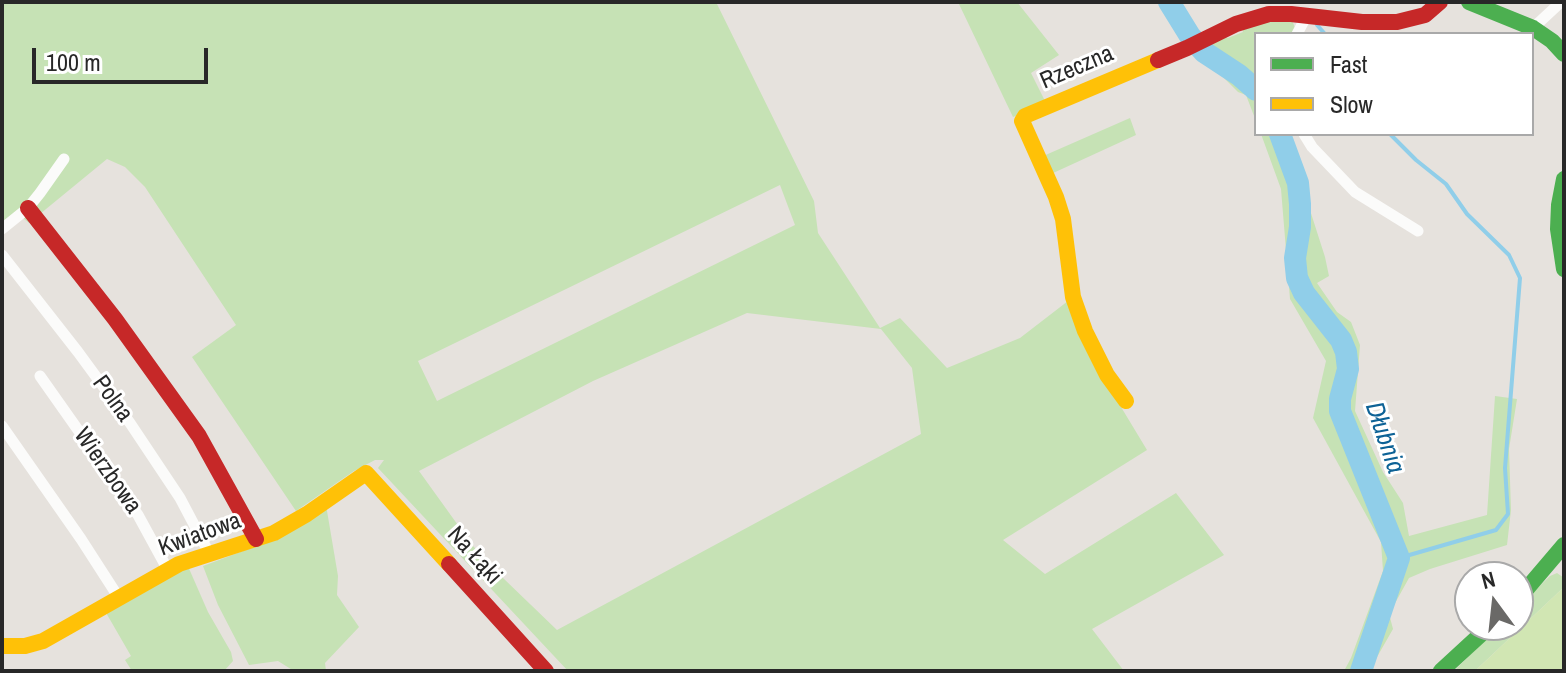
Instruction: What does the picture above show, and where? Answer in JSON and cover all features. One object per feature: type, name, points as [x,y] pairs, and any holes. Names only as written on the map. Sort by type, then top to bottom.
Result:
[{"type":"street","name":"Rzeczna","points":[[1126,401],[1107,375],[1085,331],[1073,297],[1063,219],[1037,152],[1025,131],[1022,121],[1025,116],[1187,48],[1236,24],[1269,14],[1397,22],[1425,15],[1440,2]]},
{"type":"street","points":[[1469,2],[1533,28],[1564,54]]},
{"type":"street","points":[[1533,28],[1561,2]]},
{"type":"street","points":[[1298,32],[1306,17]]},
{"type":"street","points":[[1305,136],[1355,192],[1418,231]]},
{"type":"street","points":[[2,229],[28,208],[64,159]]},
{"type":"street","points":[[1564,179],[1558,229],[1564,269]]},
{"type":"street","points":[[28,208],[106,307],[192,427],[256,539]]},
{"type":"street","name":"Polna","points":[[2,255],[130,423],[180,498],[209,553]]},
{"type":"street","name":"Wierzbowa","points":[[40,376],[138,515],[168,570]]},
{"type":"street","points":[[2,426],[119,598]]},
{"type":"street","name":"Kwiatowa","points":[[2,646],[25,646],[43,641],[193,558],[274,533],[366,473]]},
{"type":"street","name":"Na Łąki","points":[[366,473],[546,671]]},
{"type":"street","points":[[1534,580],[1564,545]]},
{"type":"street","points":[[1441,671],[1474,641]]},
{"type":"green space","points":[[2,2],[716,2],[814,201],[818,233],[880,328],[900,318],[947,368],[1020,338],[1068,301],[1092,359],[1147,450],[1003,540],[1045,574],[1176,493],[1224,555],[1092,629],[1124,671],[568,671],[378,468],[384,460],[375,460],[354,471],[296,511],[192,357],[236,325],[145,187],[125,167],[107,159],[29,223],[16,212],[2,223]],"holes":[[[780,185],[795,225],[437,401],[418,361]],[[747,313],[881,329],[912,368],[921,434],[557,630],[473,546],[419,471],[593,381]]]},
{"type":"green space","points":[[958,2],[1017,2],[1059,55],[1031,73],[1046,103],[1013,117]]},
{"type":"green space","points":[[1292,20],[1295,28],[1292,32],[1254,32],[1254,116],[1246,95],[1238,92],[1196,50],[1223,36],[1228,38],[1243,32],[1242,28],[1259,22]]},
{"type":"green space","points":[[1130,118],[1136,135],[1051,174],[1041,157]]},
{"type":"green space","points":[[1262,136],[1290,136],[1329,276],[1317,283],[1337,312],[1351,322],[1360,345],[1355,411],[1383,472],[1403,503],[1409,536],[1487,515],[1495,396],[1517,399],[1509,449],[1511,510],[1507,545],[1409,578],[1389,614],[1393,629],[1369,671],[1344,671],[1383,571],[1381,542],[1313,418],[1326,361],[1290,299],[1281,189]]},
{"type":"green space","points":[[326,505],[338,576],[337,595],[359,627],[325,663],[326,671],[294,671],[278,661],[249,665],[218,605],[203,566],[275,539]]},
{"type":"green space","points":[[187,564],[233,661],[224,671],[132,671],[125,660],[131,656],[105,611]]},
{"type":"green space","points":[[1557,573],[1564,578],[1564,587],[1534,615],[1534,592]]},
{"type":"green space","points":[[1564,587],[1564,671],[1477,669],[1507,641],[1534,641],[1534,615]]},
{"type":"green space","points":[[1484,641],[1507,641],[1477,669],[1479,671],[1454,671]]},
{"type":"waterway","name":"Dłubnia","points":[[1169,2],[1204,52],[1254,88]]},
{"type":"waterway","points":[[1317,25],[1323,32]]},
{"type":"waterway","name":"Dłubnia","points":[[1281,136],[1298,183],[1300,227],[1295,258],[1297,278],[1304,293],[1341,340],[1346,352],[1348,369],[1340,411],[1399,558],[1361,671]]},
{"type":"waterway","points":[[1392,136],[1446,184],[1467,214],[1509,255],[1520,278],[1505,468],[1508,514],[1496,530],[1399,558]]},
{"type":"traffic: fast","points":[[1469,2],[1533,28],[1564,54]]},
{"type":"traffic: fast","points":[[1564,179],[1558,229],[1564,269]]},
{"type":"traffic: fast","points":[[1534,580],[1564,545]]},
{"type":"traffic: fast","points":[[1441,671],[1474,641]]},
{"type":"traffic: slow","points":[[1126,401],[1107,375],[1085,331],[1073,297],[1063,219],[1022,121],[1025,116],[1158,60]]},
{"type":"traffic: slow","points":[[2,646],[25,646],[43,641],[179,564],[274,533],[366,473],[449,564]]},
{"type":"traffic: jam","points":[[1158,60],[1236,24],[1269,14],[1397,22],[1425,15],[1440,2]]},
{"type":"traffic: jam","points":[[28,208],[115,319],[199,436],[256,539]]},
{"type":"traffic: jam","points":[[449,564],[546,671]]}]
